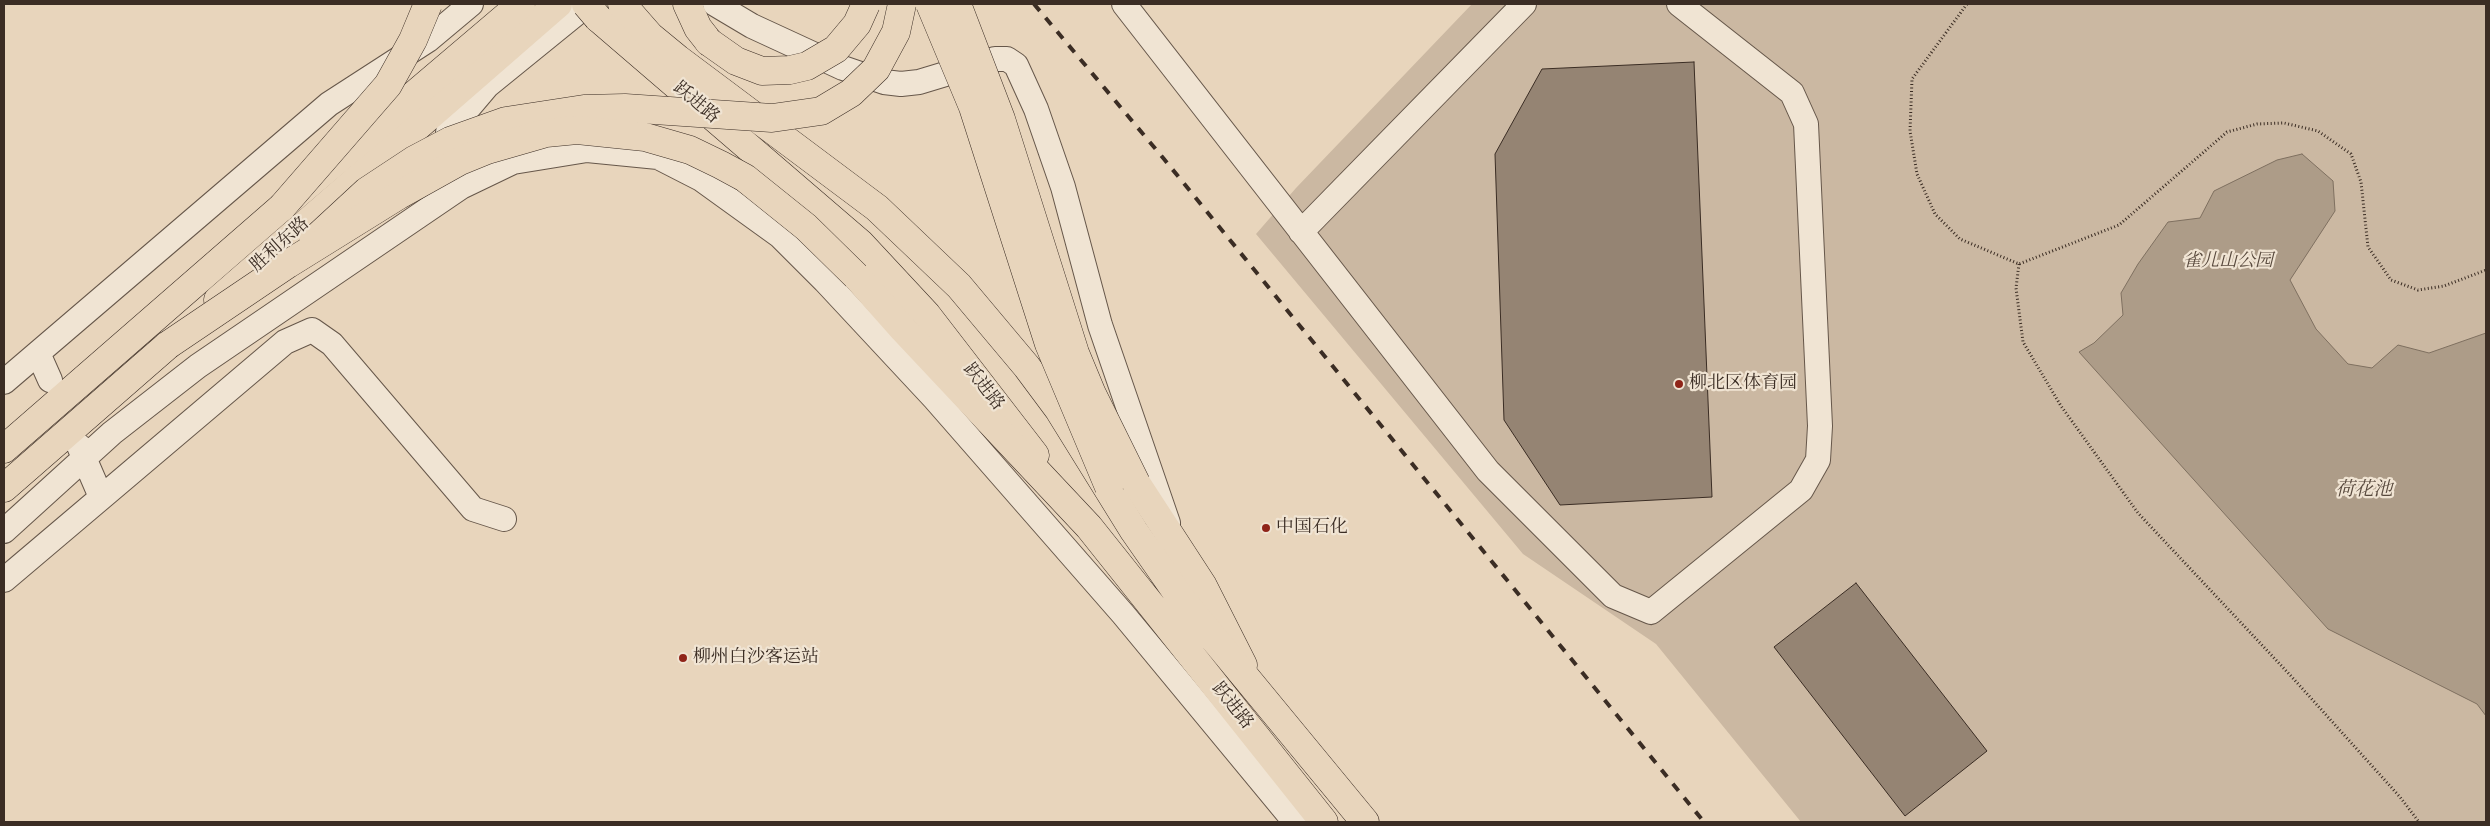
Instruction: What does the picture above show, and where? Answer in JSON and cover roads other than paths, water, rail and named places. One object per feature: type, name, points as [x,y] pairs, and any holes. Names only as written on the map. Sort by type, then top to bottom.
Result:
[{"type":"main road","points":[[282,207],[388,85],[413,40],[428,4]]},
{"type":"main road","name":"胜利东路","points":[[4,449],[282,207],[521,4]]},
{"type":"main road","name":"胜利东路","points":[[4,488],[458,89],[558,4]]},
{"type":"main road","points":[[622,4],[650,36],[798,148],[889,220],[959,286],[1027,367],[1120,490],[1176,546],[1203,586],[1255,688]]},
{"type":"main road","points":[[687,4],[698,28],[721,52],[746,66],[775,71],[807,66],[830,54],[847,38],[866,4]]},
{"type":"main road","points":[[288,264],[367,191],[414,160],[450,141],[506,121],[584,109],[626,108],[772,118],[821,111],[852,93],[876,68],[896,32],[902,4]]},
{"type":"main road","name":"跃进路","points":[[930,4],[973,107],[1049,344],[1120,490],[1134,531],[1182,600],[1365,822]]},
{"type":"main road","points":[[957,4],[1001,119],[1075,353],[1092,394],[1120,490]]},
{"type":"main road","name":"跃进路","points":[[591,8],[831,218],[889,273],[927,315],[1090,527],[1324,822]]},
{"type":"main road","points":[[168,345],[288,264],[398,195],[460,161],[487,150],[546,133],[577,130],[644,137],[690,150],[721,165],[745,178],[784,209],[856,276],[903,329],[1090,527]]},
{"type":"lane","points":[[4,382],[329,104],[428,40],[471,4]]},
{"type":"lane","points":[[716,4],[752,26],[843,68],[884,82],[901,84],[919,82],[995,59],[1007,59],[1016,65],[1036,109],[1063,187],[1100,325],[1176,546]]},
{"type":"lane","points":[[1124,4],[1488,471],[1613,596],[1651,612],[1801,490],[1818,460],[1820,426],[1806,124],[1792,93],[1680,4]]},
{"type":"lane","points":[[1301,232],[1524,4]]},
{"type":"lane","points":[[461,187],[450,157],[448,132],[487,86],[591,8]]},
{"type":"lane","points":[[4,531],[81,452],[112,433],[198,366],[461,187],[513,162],[587,150],[658,157],[701,179],[780,236],[826,281],[934,399],[1123,614],[1295,822]]},
{"type":"lane","points":[[4,580],[285,342],[312,330],[332,344],[473,509],[504,519]]},
{"type":"lane","points":[[38,353],[50,380]]},
{"type":"lane","points":[[81,452],[101,498]]},
{"type":"water","name":"荷花池","points":[[2302,154],[2333,181],[2335,211],[2290,280],[2316,329],[2348,364],[2372,368],[2398,345],[2429,353],[2486,333],[2486,716],[2477,704],[2328,629],[2079,352],[2094,343],[2123,315],[2121,293],[2138,264],[2168,222],[2200,218],[2214,191],[2277,160]]},
{"type":"railway","points":[[1034,4],[1164,159],[1704,822]]},
{"type":"place","name":"柳北区体育园","points":[[1679,384]]},
{"type":"place","name":"中国石化","points":[[1266,528]]},
{"type":"place","name":"柳州白沙客运站","points":[[683,658]]},
{"type":"park label","name":"雀儿山公园","points":[[2228,262]]}]
